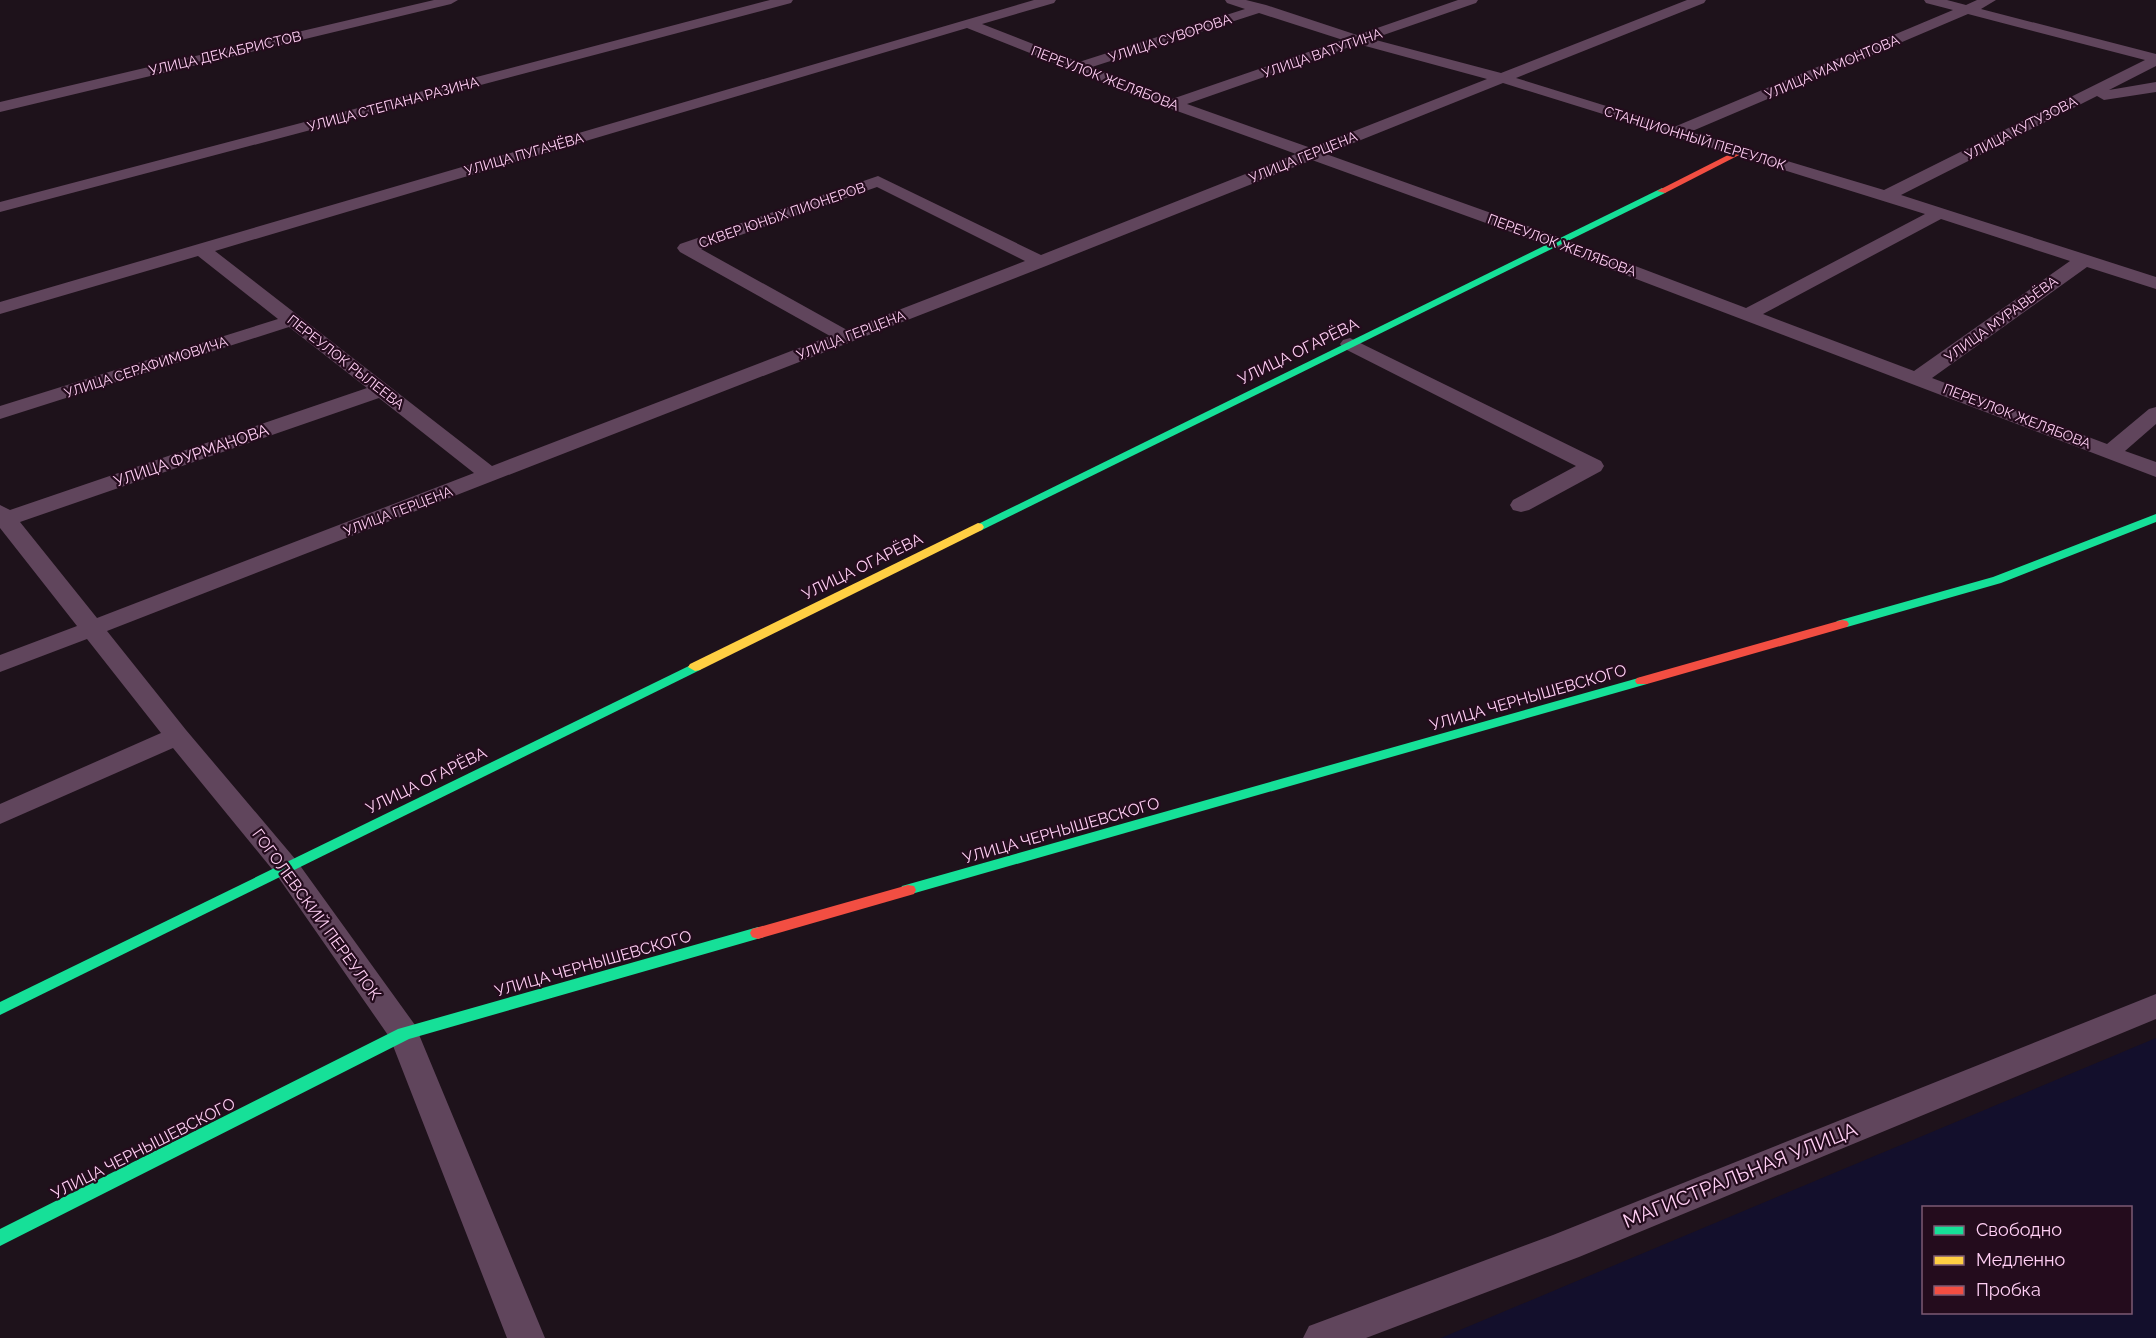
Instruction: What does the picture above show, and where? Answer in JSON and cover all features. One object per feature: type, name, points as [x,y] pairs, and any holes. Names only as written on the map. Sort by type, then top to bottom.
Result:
[{"type":"street","name":"УЛИЦА ДЕКАБРИСТОВ","points":[[0,107],[451,0]]},
{"type":"street","name":"УЛИЦА СТЕПАНА РАЗИНА","points":[[0,207],[786,0]]},
{"type":"street","name":"УЛИЦА ПУГАЧЁВА","points":[[0,308],[1049,0]]},
{"type":"street","name":"СТАНЦИОННЫЙ ПЕРЕУЛОК","points":[[1232,0],[1259,5],[1359,40],[1501,78],[1739,153],[1886,196],[2156,283]]},
{"type":"street","name":"УЛИЦА ВАТУТИНА","points":[[1172,104],[1471,0]]},
{"type":"street","name":"УЛИЦА ГЕРЦЕНА","points":[[0,664],[1040,262],[1699,0]]},
{"type":"street","points":[[1931,0],[2156,59]]},
{"type":"street","name":"УЛИЦА МАМОНТОВА","points":[[1675,133],[1989,0]]},
{"type":"street","name":"УЛИЦА СУВОРОВА","points":[[1078,67],[1259,5]]},
{"type":"street","name":"ПЕРЕУЛОК ЖЕЛЯБОВА","points":[[966,23],[1172,104],[1558,243],[2156,470]]},
{"type":"street","name":"УЛИЦА КУТУЗОВА","points":[[1886,196],[2156,59]]},
{"type":"street","points":[[2080,98],[2156,87]]},
{"type":"street","name":"УЛИЦА ОГАРЁВА","points":[[0,1009],[1739,153]]},
{"type":"street","name":"СКВЕР ЮНЫХ ПИОНЕРОВ","points":[[845,337],[686,248],[878,181],[1040,262]]},
{"type":"street","points":[[1748,314],[1940,213]]},
{"type":"street","name":"ПЕРЕУЛОК РЫЛЕЕВА","points":[[201,249],[490,475]]},
{"type":"street","name":"УЛИЦА МУРАВЬЁВА","points":[[1918,378],[2084,260]]},
{"type":"street","name":"УЛИЦА СЕРАФИМОВИЧА","points":[[0,413],[292,320]]},
{"type":"street","points":[[1350,344],[1593,466],[1521,505]]},
{"type":"street","name":"УЛИЦА ФУРМАНОВА","points":[[2,517],[381,390]]},
{"type":"street","points":[[2110,452],[2156,413]]},
{"type":"street","name":"ГОГОЛЕВСКИЙ ПЕРЕУЛОК","points":[[2,517],[177,736],[286,867],[404,1034],[526,1338]]},
{"type":"street","name":"УЛИЦА ЧЕРНЫШЕВСКОГО","points":[[0,1238],[404,1034],[1996,580],[2156,518]]},
{"type":"street","points":[[0,815],[177,736]]},
{"type":"street","name":"МАГИСТРАЛЬНАЯ УЛИЦА","points":[[1322,1338],[1566,1246],[2156,1006]]},
{"type":"shaded area","points":[[2156,1038],[2156,1338],[1441,1338]]},
{"type":"traffic: fast","points":[[978,527],[1662,191]]},
{"type":"traffic: fast","points":[[1842,624],[1997,580],[2156,518]]},
{"type":"traffic: fast","points":[[0,1009],[695,667]]},
{"type":"traffic: fast","points":[[908,890],[1642,681]]},
{"type":"traffic: fast","points":[[0,1238],[404,1034],[758,933]]},
{"type":"traffic: slow","points":[[695,667],[978,527]]},
{"type":"traffic: jam","points":[[1662,191],[1739,153]]},
{"type":"traffic: jam","points":[[1642,681],[1842,624]]},
{"type":"traffic: jam","points":[[758,933],[908,890]]}]
